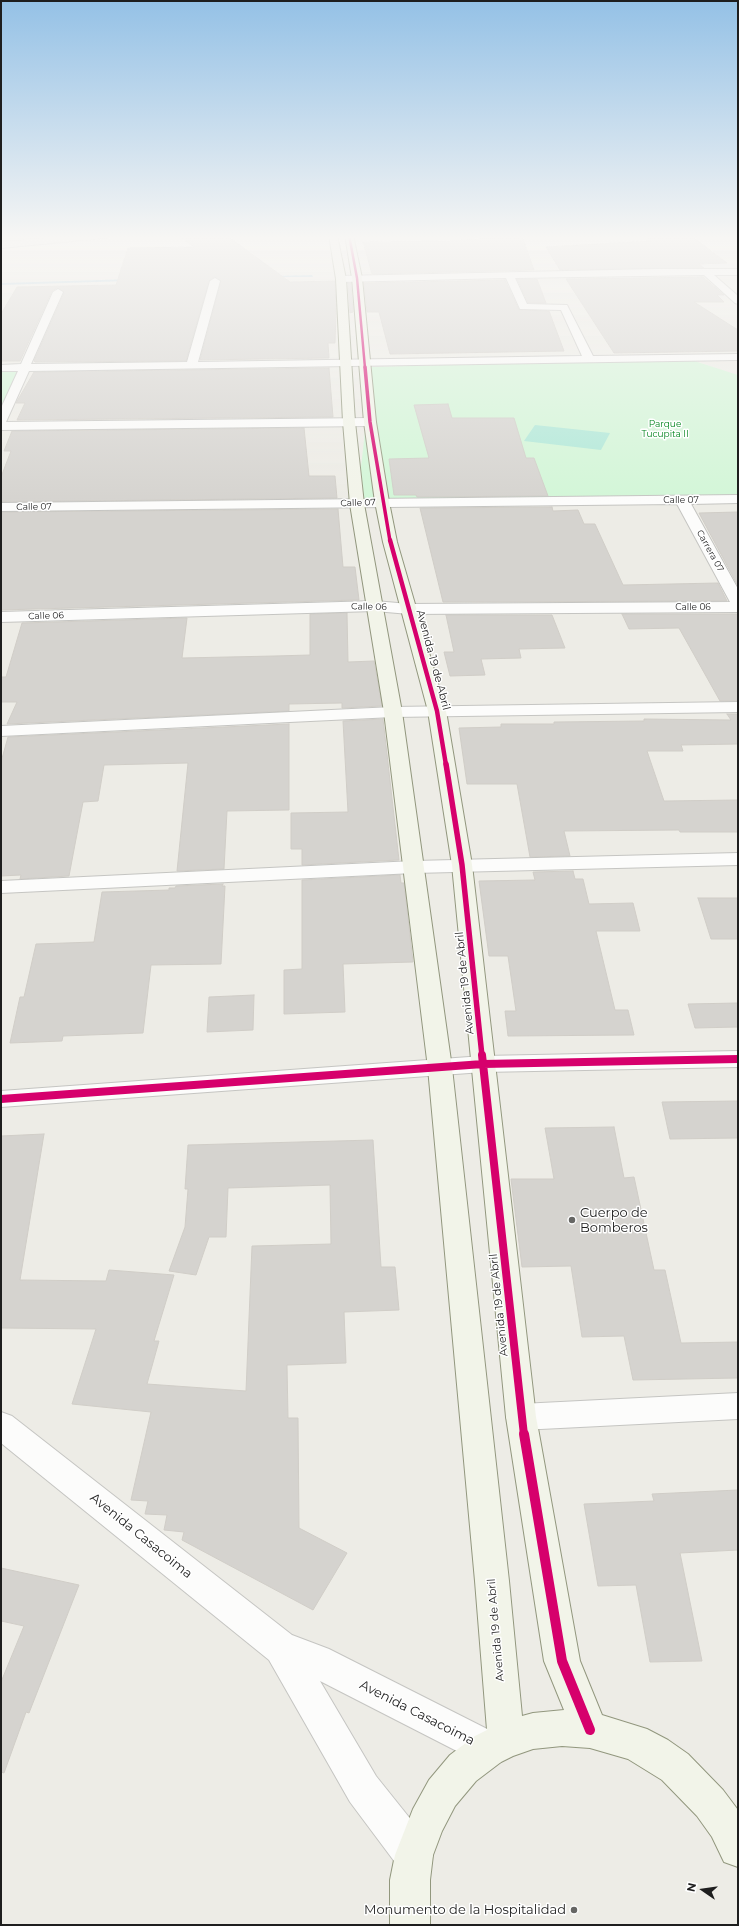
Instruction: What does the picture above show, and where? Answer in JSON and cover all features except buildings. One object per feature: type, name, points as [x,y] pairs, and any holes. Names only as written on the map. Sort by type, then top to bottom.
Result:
[{"type":"street","points":[[1,421],[43,325]]},
{"type":"street","points":[[191,366],[203,325]]},
{"type":"street","name":"Avenida 19 de Abril","points":[[353,325],[360,422],[357,504],[393,712],[440,1068],[492,1581],[497,1745]]},
{"type":"street","points":[[573,325],[589,359]]},
{"type":"street","points":[[1,368],[356,364],[738,357]]},
{"type":"street","name":"Avenida 19 de Abril","points":[[360,422],[382,502],[390,542],[437,711],[462,865],[521,1417],[562,1661],[590,1730]]},
{"type":"street","points":[[1,426],[360,422]]},
{"type":"street","name":"Calle 07","points":[[1,507],[738,499]]},
{"type":"street","name":"Carrera 07","points":[[682,500],[738,603]]},
{"type":"street","name":"Calle 06","points":[[1,617],[375,606],[409,609],[738,607]]},
{"type":"street","points":[[1,731],[393,712],[738,707]]},
{"type":"street","points":[[1,887],[462,865],[738,859]]},
{"type":"street","points":[[1,1098],[483,1064],[738,1059]]},
{"type":"street","points":[[521,1417],[738,1406]]},
{"type":"street","name":"Avenida Casacoima","points":[[1,1425],[281,1648],[317,1661],[497,1745]]},
{"type":"street","name":"Avenida Casacoima","points":[[281,1648],[363,1789],[414,1855]]},
{"type":"street","points":[[410,1925],[410,1880],[414,1855],[426,1822],[442,1793],[463,1768],[497,1745],[533,1731],[562,1728],[590,1730],[634,1742],[675,1767],[710,1803],[725,1824],[738,1848]]},
{"type":"green space","name":"Parque Tucupita II","points":[[685,358],[738,375],[738,500],[357,504],[372,367]]},
{"type":"green space","points":[[1,368],[24,368],[1,421]]},
{"type":"green space","points":[[535,425],[610,433],[601,450],[524,441]]},
{"type":"cycle path","points":[[361,325],[370,422],[382,502],[390,542],[437,711],[462,865],[521,1417],[562,1661],[590,1730]]},
{"type":"cycle path","points":[[1,1099],[483,1064],[738,1059]]},
{"type":"place","name":"Cuerpo de Bomberos","points":[[572,1220]]},
{"type":"place","name":"Monumento de la Hospitalidad","points":[[574,1910]]}]
